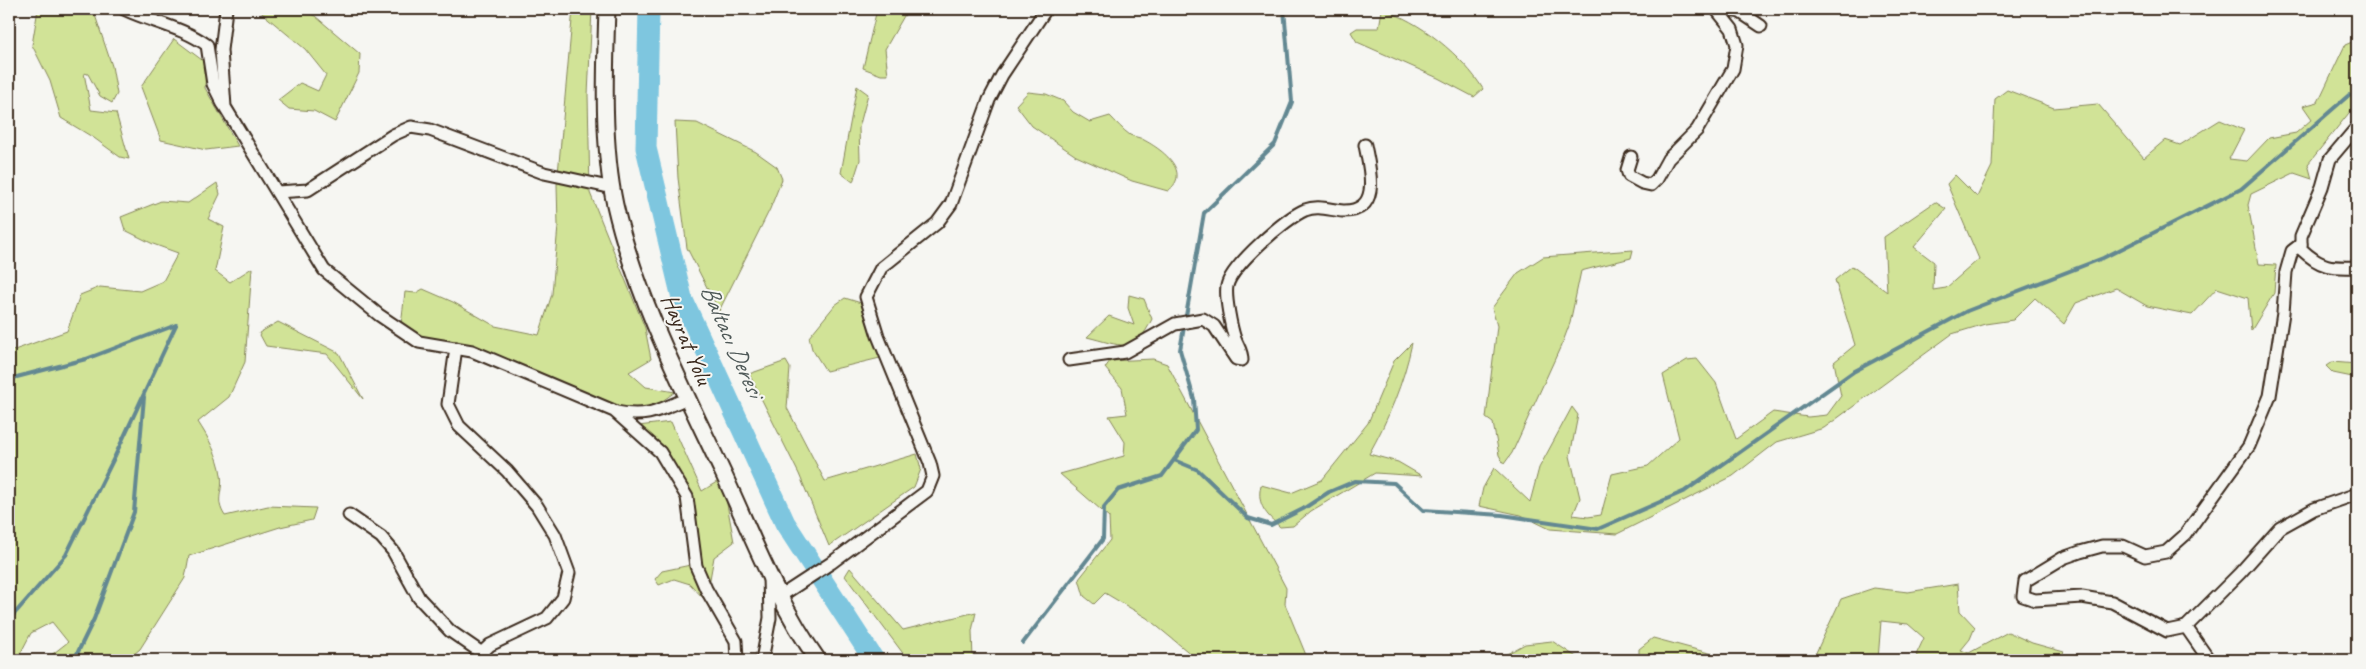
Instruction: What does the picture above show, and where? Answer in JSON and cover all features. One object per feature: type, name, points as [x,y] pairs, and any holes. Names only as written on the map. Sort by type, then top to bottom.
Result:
[{"type":"main road","name":"Hayrat Yolu","points":[[607,9],[605,82],[613,188],[634,272],[688,398],[769,573],[784,594],[802,638],[818,660]]},
{"type":"street","points":[[124,9],[143,18],[192,34],[207,45],[213,84],[324,270],[379,315],[420,342],[472,351],[614,411],[634,415],[647,415],[688,398]]},
{"type":"street","points":[[225,107],[222,50],[226,9]]},
{"type":"street","points":[[784,594],[927,491],[933,476],[930,463],[878,336],[866,297],[881,268],[937,223],[951,204],[988,100],[1002,75],[1046,9]]},
{"type":"street","points":[[1631,158],[1627,170],[1629,176],[1651,185],[1657,179],[1668,159],[1697,130],[1733,69],[1737,45],[1732,29],[1716,9]]},
{"type":"street","points":[[1724,9],[1740,12],[1761,26]]},
{"type":"street","points":[[277,192],[308,190],[393,135],[411,127],[430,130],[544,172],[613,188]]},
{"type":"street","points":[[2357,127],[2330,158],[2322,187],[2301,236],[2302,249],[2314,261],[2334,269],[2357,267]]},
{"type":"street","points":[[1069,360],[1125,352],[1175,324],[1204,319],[1214,326],[1236,359],[1242,360],[1242,352],[1235,338],[1227,296],[1227,285],[1236,268],[1270,235],[1306,210],[1324,207],[1344,211],[1359,208],[1370,194],[1372,180],[1365,144]]},
{"type":"street","points":[[2301,244],[2292,251],[2286,272],[2283,313],[2270,396],[2249,446],[2185,535],[2166,552],[2145,556],[2123,546],[2102,546],[2063,558],[2025,581],[2023,596],[2035,600],[2082,597],[2112,602],[2167,631],[2186,627],[2240,573],[2280,528],[2314,510],[2357,494]]},
{"type":"street","points":[[349,515],[381,537],[393,551],[419,598],[450,632],[478,657],[490,645],[547,618],[563,598],[569,573],[555,535],[537,506],[507,471],[458,426],[448,404],[456,348]]},
{"type":"street","points":[[614,411],[660,452],[687,497],[696,566],[706,590],[736,641],[737,660]]},
{"type":"street","points":[[762,660],[770,618],[769,573]]},
{"type":"street","points":[[2186,627],[2209,660]]},
{"type":"green space","points":[[38,9],[93,9],[112,66],[117,94],[112,103],[100,96],[88,74],[84,73],[91,110],[116,113],[129,159],[120,157],[94,138],[61,118],[50,81],[32,45]]},
{"type":"green space","points":[[257,9],[301,9],[315,16],[360,54],[359,73],[335,122],[314,111],[289,109],[278,100],[300,83],[318,91],[326,75],[305,49]]},
{"type":"green space","points":[[573,9],[592,9],[588,95],[590,193],[645,328],[651,359],[629,372],[646,387],[675,392],[651,409],[628,409],[610,406],[568,389],[420,339],[401,325],[405,292],[416,293],[423,289],[453,302],[495,326],[539,335],[552,294],[558,226],[557,185]]},
{"type":"green space","points":[[877,9],[908,9],[885,49],[888,75],[881,75],[863,68]]},
{"type":"green space","points":[[1382,10],[1410,22],[1439,41],[1464,64],[1483,89],[1474,97],[1438,78],[1357,42],[1351,32],[1357,28],[1379,28]]},
{"type":"green space","points":[[174,39],[206,63],[205,88],[238,146],[206,150],[161,140],[141,87]]},
{"type":"green space","points":[[2357,40],[2357,103],[2308,164],[2312,179],[2294,173],[2251,194],[2248,205],[2259,264],[2276,265],[2274,293],[2251,331],[2248,298],[2217,288],[2192,315],[2147,306],[2116,288],[2076,303],[2064,324],[2035,298],[2013,320],[1985,324],[1952,334],[1824,428],[1777,442],[1733,476],[1617,534],[1550,529],[1521,515],[1479,506],[1483,488],[1494,468],[1530,502],[1539,468],[1572,407],[1578,415],[1570,456],[1580,498],[1573,515],[1588,517],[1601,515],[1612,474],[1648,466],[1679,438],[1663,375],[1687,360],[1697,359],[1716,383],[1736,439],[1773,412],[1808,417],[1827,415],[1841,396],[1834,362],[1855,345],[1835,280],[1852,266],[1887,292],[1884,237],[1935,202],[1946,209],[1914,247],[1934,262],[1933,290],[1946,288],[1979,259],[1947,184],[1955,175],[1977,197],[1992,166],[1995,99],[2007,90],[2054,108],[2098,104],[2144,158],[2165,140],[2180,145],[2220,120],[2244,130],[2229,159],[2247,161],[2269,138],[2296,133],[2312,119],[2303,106],[2318,102],[2345,45]]},
{"type":"green space","points":[[857,86],[868,94],[859,128],[860,160],[853,182],[841,173]]},
{"type":"green space","points":[[1028,92],[1046,94],[1063,101],[1073,112],[1090,122],[1110,116],[1130,135],[1142,139],[1159,150],[1172,162],[1177,176],[1175,184],[1168,191],[1132,181],[1076,156],[1032,126],[1016,105]]},
{"type":"green space","points":[[675,122],[697,123],[756,152],[777,167],[782,179],[770,209],[719,311],[687,248],[678,178]]},
{"type":"green space","points":[[217,183],[220,194],[208,219],[224,227],[215,271],[230,282],[252,268],[245,362],[229,397],[198,422],[206,434],[220,468],[222,481],[220,505],[225,516],[268,506],[316,508],[312,520],[280,527],[189,556],[185,578],[140,649],[127,660],[45,660],[68,642],[52,622],[31,633],[17,660],[9,660],[9,352],[67,331],[80,295],[100,287],[140,291],[163,281],[178,253],[153,244],[125,230],[121,217],[161,201],[188,203]]},
{"type":"green space","points":[[1633,250],[1631,258],[1581,271],[1570,323],[1564,339],[1512,453],[1504,464],[1499,455],[1493,423],[1486,418],[1497,326],[1492,308],[1518,273],[1543,257]]},
{"type":"green space","points":[[1129,295],[1144,299],[1152,319],[1146,331],[1139,339],[1126,345],[1118,345],[1087,337],[1109,316],[1134,325],[1128,308]]},
{"type":"green space","points":[[845,298],[861,303],[880,358],[826,371],[812,349],[809,337],[835,305]]},
{"type":"green space","points":[[278,322],[339,353],[363,399],[327,354],[266,346],[259,333]]},
{"type":"green space","points":[[1412,343],[1405,372],[1395,400],[1369,454],[1398,462],[1422,476],[1375,473],[1311,511],[1293,526],[1280,527],[1267,514],[1261,504],[1261,485],[1291,493],[1322,480],[1368,423],[1394,361]]},
{"type":"green space","points":[[1153,359],[1167,364],[1286,588],[1285,604],[1308,660],[1198,660],[1147,618],[1105,593],[1094,604],[1084,596],[1079,579],[1110,540],[1109,517],[1060,474],[1124,456],[1125,442],[1109,416],[1127,414],[1122,388],[1105,368],[1110,361]]},
{"type":"green space","points":[[786,361],[790,368],[787,408],[825,481],[917,454],[921,469],[914,487],[829,546],[799,474],[749,374]]},
{"type":"green space","points":[[2332,362],[2357,364],[2357,378],[2333,373],[2326,366]]},
{"type":"green space","points":[[671,422],[702,491],[720,480],[725,493],[734,542],[714,557],[706,601],[690,584],[674,579],[659,585],[655,579],[662,571],[700,563],[690,499],[638,426]]},
{"type":"green space","points":[[850,568],[903,630],[976,612],[972,631],[973,660],[908,660],[845,576]]},
{"type":"green space","points":[[1958,584],[1960,611],[1975,627],[1970,639],[1961,650],[1969,653],[2008,632],[2032,643],[2064,652],[2056,660],[1923,660],[1916,655],[1924,638],[1908,624],[1881,621],[1878,660],[1809,660],[1813,659],[1841,599],[1874,588],[1908,592]]},
{"type":"green space","points":[[1653,638],[1735,660],[1639,660],[1639,649]]},
{"type":"green space","points":[[1552,641],[1581,660],[1496,660],[1525,644]]},
{"type":"waterway","name":"Baltacı Deresi","points":[[649,9],[646,148],[682,298],[785,523],[874,660]]},
{"type":"waterway","points":[[1023,643],[1103,539],[1104,507],[1118,490],[1162,476],[1196,430],[1194,399],[1180,350],[1204,213],[1275,144],[1292,102],[1284,9]]},
{"type":"waterway","points":[[1174,460],[1198,470],[1248,518],[1271,525],[1303,509],[1329,492],[1355,481],[1394,483],[1423,510],[1502,515],[1598,529],[1685,491],[1853,372],[1967,311],[2103,258],[2241,189],[2349,95]]},
{"type":"waterway","points":[[9,379],[86,359],[176,325]]},
{"type":"waterway","points":[[9,620],[66,555],[176,325]]},
{"type":"waterway","points":[[74,660],[94,619],[134,512],[144,397]]}]
